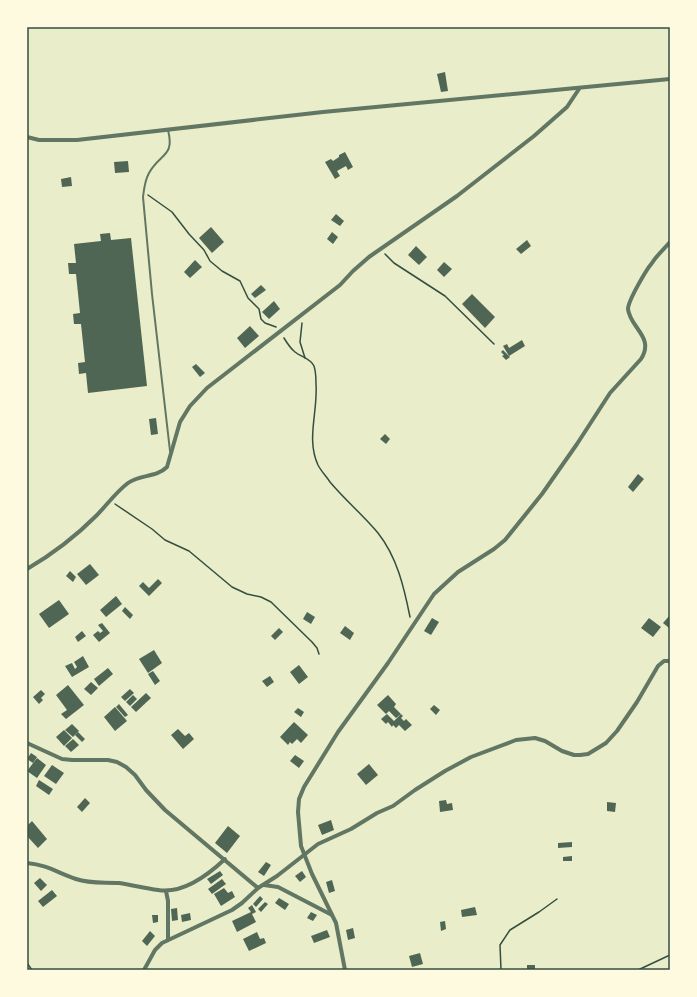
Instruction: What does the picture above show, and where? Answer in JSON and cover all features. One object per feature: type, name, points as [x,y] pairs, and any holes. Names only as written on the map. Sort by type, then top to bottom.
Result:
[{"type":"street","points":[[27,137],[38,140],[57,141],[323,112],[670,79]]},
{"type":"street","points":[[27,569],[55,551],[94,518],[125,485],[132,480],[162,472],[167,467],[171,458],[180,422],[190,406],[198,397],[340,285],[361,263],[380,248],[457,196],[534,136],[566,107],[579,88]]},
{"type":"street","points":[[345,970],[340,940],[332,915],[304,856],[301,846],[298,812],[304,787],[338,732],[388,663],[427,603],[441,586],[458,572],[500,545],[522,521],[569,456],[610,393],[642,359],[644,355],[645,342],[629,313],[628,307],[630,300],[651,264],[670,242]]},
{"type":"street","points":[[144,970],[155,950],[168,939],[227,912],[242,903],[260,886],[277,876],[304,856],[314,846],[351,829],[377,813],[393,806],[452,766],[471,756],[516,740],[535,738],[545,741],[562,751],[574,755],[588,754],[606,743],[617,731],[637,702],[658,666],[664,661],[670,661]]},
{"type":"street","points":[[27,743],[62,758],[72,760],[108,760],[117,762],[126,767],[166,810],[260,886],[278,887],[332,915]]},
{"type":"street","points":[[27,863],[45,866],[87,882],[128,884],[166,891],[199,879],[216,868],[225,859]]},
{"type":"street","points":[[166,891],[168,905],[168,939]]},
{"type":"lane","points":[[168,130],[170,147],[149,173],[145,183],[144,192],[147,250],[171,458]]},
{"type":"path","points":[[144,192],[172,212],[184,229],[204,250],[210,261],[222,271],[240,281],[248,298],[259,309],[261,319],[265,323],[277,327],[290,348],[312,364],[316,379],[317,405],[312,434],[312,446],[315,457],[324,474],[339,493],[378,533],[386,545],[399,573],[412,626]]},
{"type":"path","points":[[380,248],[394,263],[445,296],[494,344]]},
{"type":"path","points":[[304,312],[300,332],[300,342],[305,358]]},
{"type":"path","points":[[111,501],[166,540],[189,551],[232,587],[271,602],[312,642],[317,648],[319,654]]},
{"type":"path","points":[[502,970],[500,944],[510,930],[546,908],[556,899]]},
{"type":"path","points":[[638,970],[670,955]]},
{"type":"path","points":[[27,963],[32,970]]},
{"type":"building","points":[[445,72],[448,91],[441,92],[437,74]]},
{"type":"building","points":[[345,152],[353,167],[348,170],[346,166],[337,171],[340,176],[335,179],[325,162],[331,159],[333,161]]},
{"type":"building","points":[[128,161],[129,172],[115,173],[114,162]]},
{"type":"building","points":[[71,177],[72,186],[62,187],[61,179]]},
{"type":"building","points":[[336,214],[344,221],[340,226],[331,220]]},
{"type":"building","points":[[211,227],[224,242],[212,253],[199,238]]},
{"type":"building","points":[[332,232],[338,237],[333,244],[327,239]]},
{"type":"building","points":[[110,233],[111,240],[131,238],[147,386],[88,393],[86,373],[79,374],[78,363],[85,362],[81,324],[74,324],[73,314],[80,313],[76,274],[69,274],[68,263],[76,263],[74,244],[101,241],[100,234]]},
{"type":"building","points":[[527,240],[531,246],[521,254],[516,249]]},
{"type":"building","points":[[416,246],[427,257],[419,265],[408,255]]},
{"type":"building","points":[[195,260],[202,267],[190,278],[184,272]]},
{"type":"building","points":[[444,262],[452,269],[444,277],[437,270]]},
{"type":"building","points":[[261,285],[266,290],[255,298],[251,294]]},
{"type":"building","points":[[472,294],[495,317],[485,328],[462,304]]},
{"type":"building","points":[[274,301],[280,309],[269,319],[262,312]]},
{"type":"building","points":[[250,326],[259,336],[245,348],[237,338]]},
{"type":"building","points":[[522,340],[525,346],[509,356],[503,346],[507,344],[509,348]]},
{"type":"building","points":[[503,350],[510,357],[506,360],[502,356],[504,355],[501,352]]},
{"type":"building","points":[[196,364],[205,373],[200,377],[192,367]]},
{"type":"building","points":[[156,418],[158,434],[151,435],[149,419]]},
{"type":"building","points":[[385,434],[390,439],[386,444],[380,439]]},
{"type":"building","points":[[638,474],[644,479],[633,492],[628,487]]},
{"type":"building","points":[[90,564],[99,575],[86,585],[77,574]]},
{"type":"building","points":[[70,571],[76,577],[73,582],[66,576]]},
{"type":"building","points":[[158,579],[162,583],[149,596],[139,586],[143,582],[149,588]]},
{"type":"building","points":[[116,596],[122,604],[106,617],[100,610]]},
{"type":"building","points":[[59,600],[69,614],[49,628],[39,614]]},
{"type":"building","points":[[125,607],[133,615],[130,619],[122,611]]},
{"type":"building","points":[[307,612],[315,617],[311,624],[303,619]]},
{"type":"building","points":[[670,615],[670,627],[669,628],[663,623]]},
{"type":"building","points":[[432,618],[439,622],[431,635],[424,631]]},
{"type":"building","points":[[649,618],[661,627],[653,637],[641,628]]},
{"type":"building","points":[[102,623],[110,633],[99,642],[93,635],[98,631],[100,633],[103,631],[98,625]]},
{"type":"building","points":[[345,626],[354,633],[350,640],[340,633]]},
{"type":"building","points":[[279,628],[283,632],[275,640],[271,636]]},
{"type":"building","points":[[82,631],[86,636],[78,642],[75,637]]},
{"type":"building","points":[[154,650],[162,663],[148,673],[139,659]]},
{"type":"building","points":[[83,656],[89,667],[72,677],[65,666],[72,663],[75,669],[77,667],[74,662]]},
{"type":"building","points":[[299,665],[308,677],[299,684],[290,672]]},
{"type":"building","points":[[108,668],[113,674],[99,686],[94,679]]},
{"type":"building","points":[[153,671],[160,681],[155,685],[148,674]]},
{"type":"building","points":[[270,676],[274,682],[267,687],[262,681]]},
{"type":"building","points":[[91,682],[98,688],[91,695],[84,689]]},
{"type":"building","points":[[68,685],[84,705],[66,719],[61,714],[67,710],[56,695]]},
{"type":"building","points":[[130,689],[134,693],[125,701],[121,697]]},
{"type":"building","points":[[41,690],[45,694],[41,698],[43,700],[39,704],[33,697]]},
{"type":"building","points":[[146,693],[151,698],[136,712],[131,707]]},
{"type":"building","points":[[133,695],[137,699],[130,706],[126,702]]},
{"type":"building","points":[[388,695],[396,704],[394,707],[401,714],[396,718],[389,711],[386,714],[377,705]]},
{"type":"building","points":[[119,704],[128,715],[125,717],[116,707]]},
{"type":"building","points":[[434,705],[440,710],[436,715],[430,709]]},
{"type":"building","points":[[115,707],[127,721],[115,731],[104,717]]},
{"type":"building","points":[[298,708],[304,712],[301,717],[294,712]]},
{"type":"building","points":[[387,714],[394,721],[401,714],[403,716],[401,718],[404,721],[406,719],[412,725],[405,731],[399,725],[396,728],[393,725],[392,727],[388,722],[386,724],[381,719]]},
{"type":"building","points":[[294,722],[308,735],[301,743],[297,739],[292,744],[290,742],[288,745],[280,737]]},
{"type":"building","points":[[72,724],[79,731],[73,737],[65,730]]},
{"type":"building","points":[[178,729],[185,736],[189,733],[194,739],[183,749],[171,735]]},
{"type":"building","points":[[64,730],[72,738],[64,746],[56,737]]},
{"type":"building","points":[[78,732],[85,739],[82,742],[75,735]]},
{"type":"building","points":[[73,739],[79,745],[71,752],[65,746]]},
{"type":"building","points":[[31,753],[37,757],[33,763],[27,759]]},
{"type":"building","points":[[295,755],[304,761],[299,768],[290,761]]},
{"type":"building","points":[[37,758],[46,765],[37,778],[27,771]]},
{"type":"building","points":[[369,764],[378,775],[366,785],[357,774]]},
{"type":"building","points":[[52,765],[64,773],[56,784],[44,776]]},
{"type":"building","points":[[39,780],[53,789],[49,795],[36,786]]},
{"type":"building","points":[[85,798],[90,803],[82,812],[77,807]]},
{"type":"building","points":[[446,800],[447,804],[452,803],[453,810],[440,812],[439,801]]},
{"type":"building","points":[[607,802],[616,803],[615,812],[607,811]]},
{"type":"building","points":[[331,820],[334,830],[322,835],[318,825]]},
{"type":"building","points":[[32,821],[47,839],[38,848],[27,836],[27,826]]},
{"type":"building","points":[[228,826],[240,836],[227,853],[215,843]]},
{"type":"building","points":[[572,842],[572,847],[558,848],[558,843]]},
{"type":"building","points":[[572,856],[572,861],[563,861],[563,857]]},
{"type":"building","points":[[266,862],[271,865],[264,876],[258,872]]},
{"type":"building","points":[[220,871],[223,875],[211,884],[207,879]]},
{"type":"building","points":[[302,871],[306,877],[300,882],[295,876]]},
{"type":"building","points":[[40,878],[47,885],[41,891],[34,883]]},
{"type":"building","points":[[222,879],[226,884],[212,894],[208,889]]},
{"type":"building","points":[[332,880],[335,891],[329,893],[326,882]]},
{"type":"building","points":[[224,888],[228,893],[232,891],[235,897],[221,906],[214,894]]},
{"type":"building","points":[[52,890],[57,896],[43,907],[38,901]]},
{"type":"building","points":[[260,896],[263,899],[256,907],[253,904]]},
{"type":"building","points":[[279,898],[289,904],[285,910],[275,903]]},
{"type":"building","points":[[265,902],[268,904],[261,912],[258,909]]},
{"type":"building","points":[[252,905],[256,912],[252,914],[256,922],[237,932],[232,921],[251,912],[248,908]]},
{"type":"building","points":[[475,907],[477,915],[462,917],[461,910]]},
{"type":"building","points":[[177,908],[178,920],[172,921],[171,909]]},
{"type":"building","points":[[311,912],[317,915],[313,921],[307,918]]},
{"type":"building","points":[[190,913],[191,920],[182,922],[181,915]]},
{"type":"building","points":[[152,915],[158,915],[158,922],[153,923]]},
{"type":"building","points":[[445,921],[446,929],[441,931],[440,922]]},
{"type":"building","points":[[353,928],[355,938],[348,940],[346,930]]},
{"type":"building","points":[[327,930],[330,937],[314,943],[311,936]]},
{"type":"building","points":[[150,931],[155,936],[147,946],[142,941]]},
{"type":"building","points":[[257,932],[260,939],[264,938],[266,943],[249,951],[243,939]]},
{"type":"building","points":[[420,953],[423,964],[412,967],[409,956]]},
{"type":"building","points":[[527,965],[535,965],[535,970],[527,970]]}]
